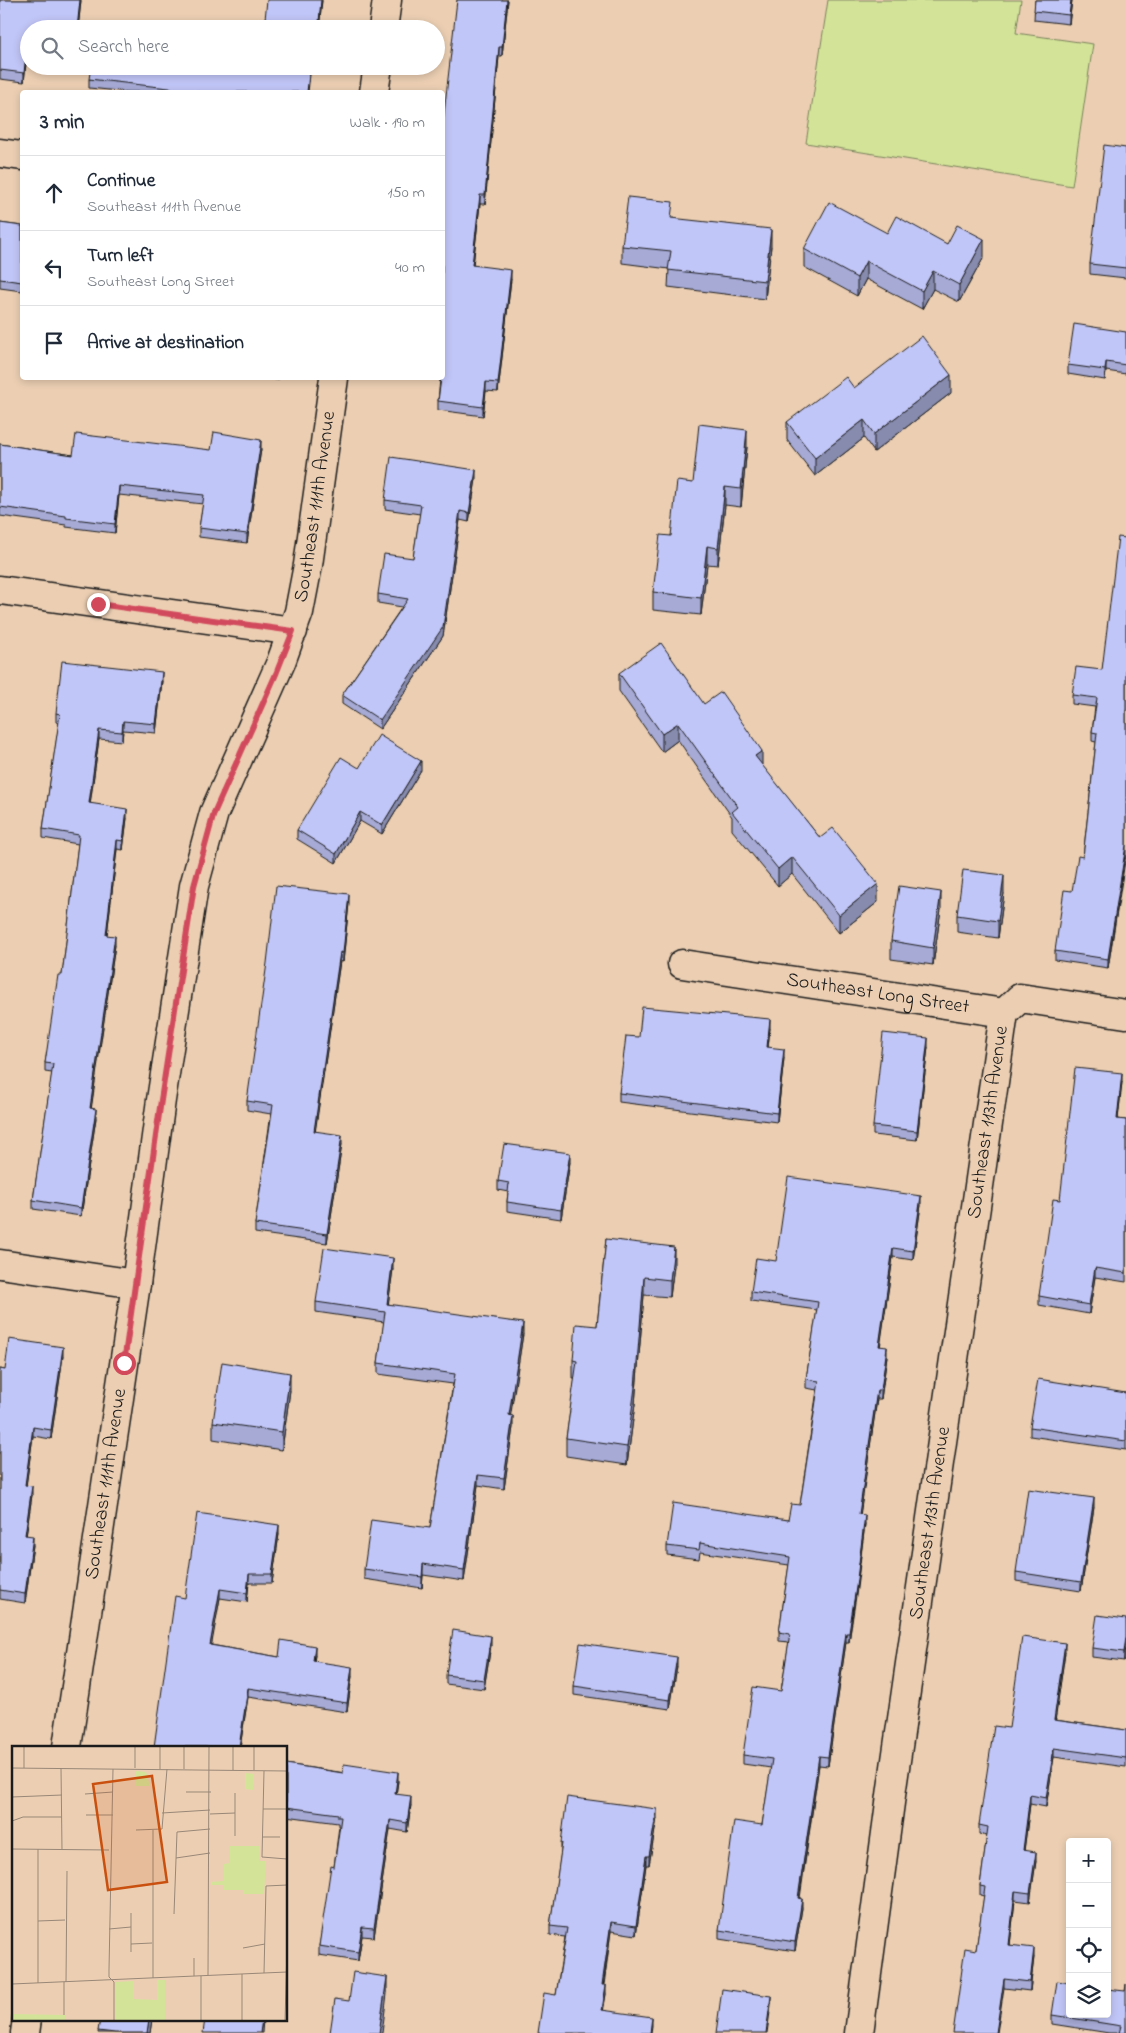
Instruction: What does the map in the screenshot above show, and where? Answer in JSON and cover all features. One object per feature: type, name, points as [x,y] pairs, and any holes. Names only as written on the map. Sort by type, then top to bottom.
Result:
[{"type":"street","points":[[384,20],[387,0]]},
{"type":"street","points":[[374,90],[377,75]]},
{"type":"street","points":[[0,152],[20,156]]},
{"type":"street","name":"Southeast 111th Avenue","points":[[67,1746],[188,919],[203,851],[214,813],[293,631],[305,582],[334,380]]},
{"type":"street","points":[[0,590],[293,631]]},
{"type":"street","name":"Southeast Long Street","points":[[682,964],[1004,1013]]},
{"type":"street","points":[[1004,1013],[1020,998],[1126,1014]]},
{"type":"street","name":"Southeast 113th Avenue","points":[[858,2033],[894,1769],[1004,1013]]},
{"type":"street","points":[[0,1264],[136,1284]]},
{"type":"street","points":[[26,2033],[28,2020]]},
{"type":"green space","points":[[828,0],[1021,0],[1016,33],[1093,44],[1072,186],[806,143]]},
{"type":"building","points":[[0,0],[80,0],[78,20],[20,20],[20,72],[0,70]]},
{"type":"building","points":[[267,0],[321,0],[319,20],[265,20]]},
{"type":"building","points":[[457,0],[507,0],[502,47],[499,47],[485,195],[480,195],[472,265],[511,270],[498,383],[486,382],[483,407],[438,401],[441,380],[445,380],[445,105]]},
{"type":"building","points":[[1035,0],[1071,0],[1069,15],[1034,11]]},
{"type":"building","points":[[90,75],[309,75],[307,90],[186,90],[89,79]]},
{"type":"building","points":[[1104,145],[1126,148],[1126,268],[1090,264]]},
{"type":"building","points":[[628,197],[673,202],[671,218],[771,229],[765,281],[668,270],[671,251],[622,246]]},
{"type":"building","points":[[829,202],[887,233],[896,216],[947,244],[957,225],[984,239],[959,285],[933,271],[922,291],[866,261],[857,278],[804,249]]},
{"type":"building","points":[[0,223],[20,226],[20,282],[0,279]]},
{"type":"building","points":[[1074,324],[1126,332],[1126,365],[1106,362],[1105,370],[1068,365]]},
{"type":"building","points":[[922,336],[951,375],[874,434],[864,420],[815,458],[787,422],[846,377],[854,388]]},
{"type":"building","points":[[699,424],[747,430],[741,489],[725,487],[718,548],[707,546],[701,598],[653,592],[660,535],[671,536],[677,481],[693,483]]},
{"type":"building","points":[[214,432],[261,440],[247,534],[199,528],[204,495],[119,486],[115,524],[0,507],[0,444],[73,455],[76,434],[211,450]]},
{"type":"building","points":[[391,457],[476,470],[469,513],[460,511],[443,627],[380,720],[342,695],[408,599],[378,594],[384,554],[413,558],[421,505],[385,500]]},
{"type":"building","points":[[1118,537],[1126,538],[1126,845],[1108,959],[1055,951],[1064,890],[1072,891],[1078,856],[1083,857],[1097,733],[1092,732],[1097,698],[1072,695],[1076,667],[1102,670]]},
{"type":"building","points":[[661,643],[704,704],[721,692],[762,751],[755,756],[820,838],[833,828],[878,884],[839,915],[792,857],[778,869],[732,812],[738,807],[678,723],[662,734],[619,673]]},
{"type":"building","points":[[62,661],[162,672],[156,724],[123,721],[122,732],[99,730],[89,803],[127,809],[123,841],[117,840],[106,935],[115,936],[90,1108],[96,1109],[81,1208],[33,1200],[53,1064],[45,1063],[58,975],[62,975],[79,835],[43,829],[60,714],[56,713]]},
{"type":"building","points":[[379,735],[421,761],[382,825],[360,812],[336,854],[297,830],[341,757],[359,768]]},
{"type":"building","points":[[963,870],[1004,875],[998,921],[957,915]]},
{"type":"building","points":[[276,886],[349,894],[343,953],[340,952],[314,1131],[342,1135],[327,1234],[255,1224],[273,1105],[247,1101]]},
{"type":"building","points":[[899,886],[941,892],[933,948],[891,941]]},
{"type":"building","points":[[642,1007],[770,1019],[767,1047],[784,1049],[777,1113],[619,1093],[626,1036],[639,1037]]},
{"type":"building","points":[[883,1033],[928,1038],[917,1131],[873,1126]]},
{"type":"building","points":[[1075,1068],[1122,1073],[1117,1119],[1126,1120],[1126,1273],[1095,1268],[1089,1305],[1039,1296],[1053,1199],[1060,1200]]},
{"type":"building","points":[[504,1144],[570,1153],[561,1210],[507,1202],[509,1183],[498,1181]]},
{"type":"building","points":[[788,1177],[921,1196],[913,1251],[893,1248],[879,1346],[887,1347],[881,1390],[877,1390],[859,1514],[865,1515],[856,1587],[849,1633],[846,1633],[828,1757],[819,1756],[798,1898],[802,1899],[795,1942],[719,1930],[734,1821],[762,1825],[772,1759],[743,1755],[753,1687],[781,1691],[790,1634],[779,1632],[790,1557],[700,1543],[699,1550],[667,1546],[673,1503],[788,1520],[791,1504],[800,1505],[819,1381],[806,1379],[818,1302],[751,1292],[756,1258],[776,1261]]},
{"type":"building","points":[[606,1239],[674,1247],[670,1280],[644,1277],[635,1387],[627,1447],[566,1438],[577,1361],[573,1360],[576,1324],[597,1326]]},
{"type":"building","points":[[324,1248],[393,1258],[387,1304],[523,1323],[509,1415],[513,1416],[504,1478],[478,1475],[464,1570],[423,1564],[422,1577],[364,1569],[371,1520],[430,1528],[455,1374],[378,1363],[385,1312],[316,1302]]},
{"type":"building","points":[[9,1339],[63,1347],[51,1430],[33,1427],[25,1485],[32,1486],[25,1535],[33,1536],[25,1594],[0,1590],[0,1369],[5,1370]]},
{"type":"building","points":[[222,1362],[290,1373],[282,1432],[213,1422]]},
{"type":"building","points":[[1038,1379],[1126,1393],[1126,1441],[1030,1427]]},
{"type":"building","points":[[1028,1489],[1094,1498],[1081,1582],[1016,1572]]},
{"type":"building","points":[[197,1513],[279,1525],[272,1574],[249,1574],[247,1593],[220,1589],[210,1645],[279,1657],[281,1640],[315,1646],[313,1661],[352,1667],[347,1703],[248,1688],[239,1746],[154,1746],[175,1596],[185,1598]]},
{"type":"building","points":[[1097,1615],[1126,1619],[1124,1652],[1092,1648]]},
{"type":"building","points":[[453,1630],[491,1636],[484,1680],[446,1675]]},
{"type":"building","points":[[1022,1637],[1065,1643],[1054,1720],[1126,1730],[1126,1758],[1054,1748],[1046,1798],[1030,1795],[1023,1850],[1036,1852],[1030,1893],[1015,1891],[1009,1945],[1034,1948],[1030,1982],[1004,1979],[996,2033],[953,2033],[965,1948],[976,1950],[985,1887],[980,1886],[988,1827],[979,1825],[994,1726],[1009,1728]]},
{"type":"building","points":[[580,1643],[677,1657],[670,1700],[574,1686]]},
{"type":"building","points":[[288,1764],[343,1773],[344,1764],[398,1772],[395,1794],[411,1796],[407,1823],[390,1820],[374,1928],[362,1927],[358,1952],[319,1946],[331,1866],[334,1867],[341,1817],[338,1817],[338,1814],[288,1807]]},
{"type":"building","points":[[567,1797],[657,1809],[649,1856],[646,1856],[636,1926],[611,1922],[602,1985],[606,1985],[602,2010],[652,2017],[650,2033],[538,2033],[544,1993],[556,1995],[567,1928],[550,1926]]},
{"type":"building","points":[[353,1972],[387,1977],[379,2033],[330,2033],[335,1999],[349,2001]]},
{"type":"building","points":[[1057,1981],[1066,1982],[1066,2017],[1052,2015]]},
{"type":"building","points":[[1126,1984],[1126,2033],[1119,2033],[1121,2026],[1071,2018],[1111,2018],[1111,1989],[1125,1991]]},
{"type":"building","points":[[722,1989],[771,1996],[766,2033],[716,2033]]},
{"type":"building","points":[[100,2020],[149,2020],[147,2033],[98,2031]]},
{"type":"building","points":[[205,2020],[262,2020],[260,2033],[203,2033]]},
{"type":"route","points":[[98,604],[293,631],[276,674],[214,813],[208,829],[194,886],[161,1100],[124,1363]]}]
